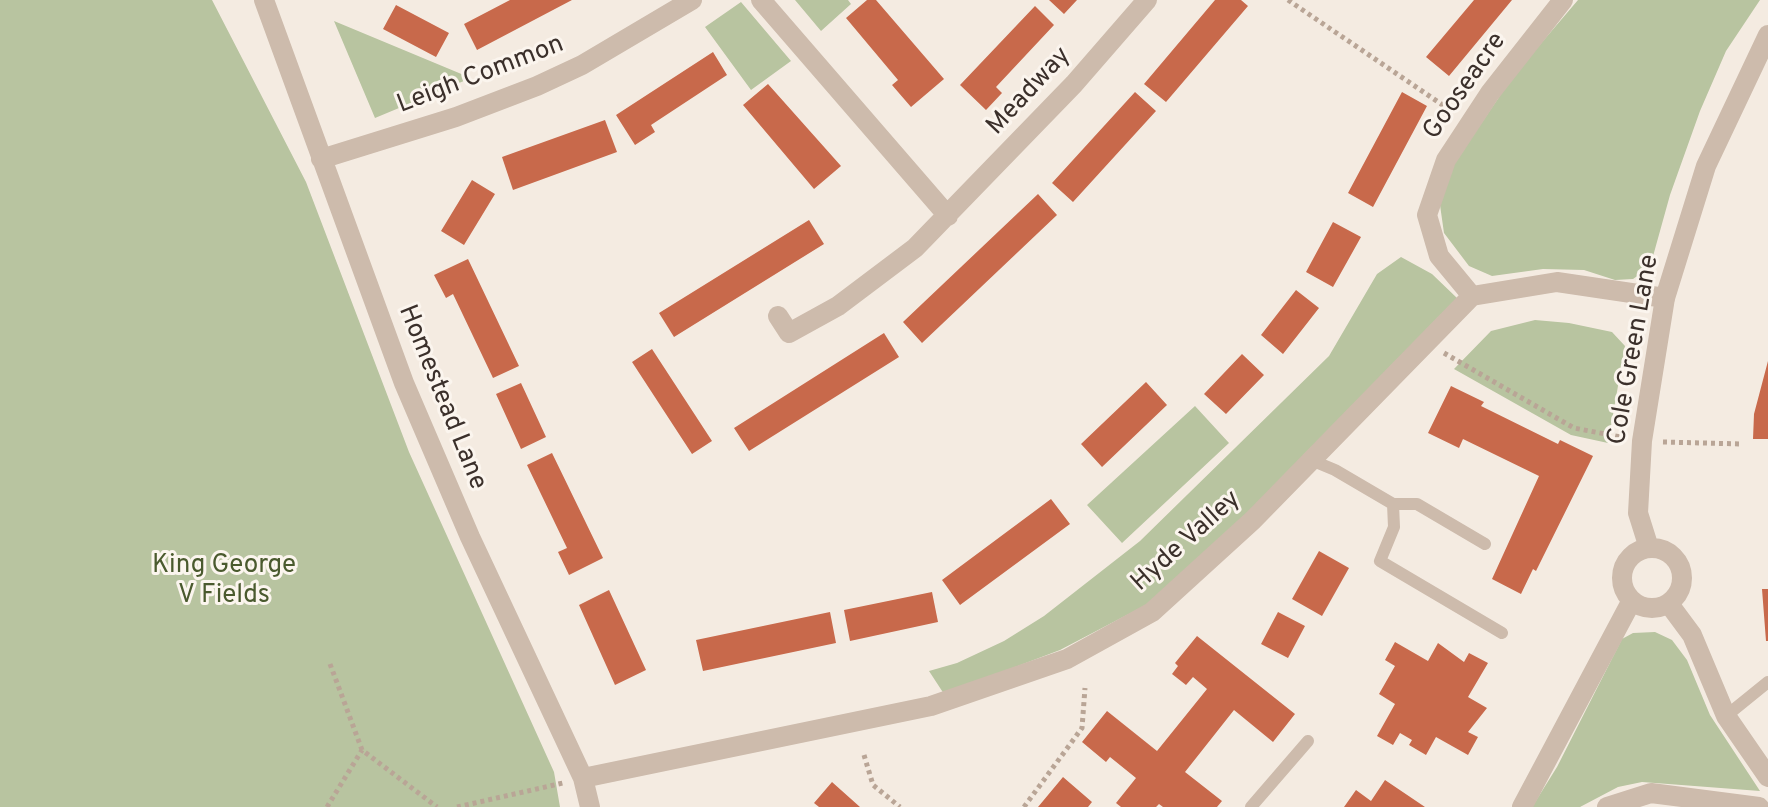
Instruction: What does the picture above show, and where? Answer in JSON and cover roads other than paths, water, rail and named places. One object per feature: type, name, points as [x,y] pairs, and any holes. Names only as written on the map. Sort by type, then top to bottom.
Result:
[{"type":"street","name":"Homestead Lane","points":[[264,0],[428,439],[470,537],[583,778],[590,807]]},
{"type":"street","name":"Leigh Common","points":[[321,159],[456,117],[537,86],[582,65],[692,0]]},
{"type":"street","points":[[761,0],[948,216]]},
{"type":"street","name":"Meadway","points":[[778,316],[789,333],[838,306],[915,248],[1074,84],[1147,0]]},
{"type":"street","name":"Gooseacre","points":[[1472,296],[1439,256],[1427,215],[1446,160],[1470,123],[1563,0]]},
{"type":"street","name":"Cole Green Lane","points":[[1649,548],[1638,513],[1642,441],[1665,298],[1706,166],[1768,35]]},
{"type":"street","points":[[1472,296],[1557,282],[1665,298]]},
{"type":"street","name":"Hyde Valley","points":[[583,778],[931,706],[1067,659],[1152,612],[1253,520],[1472,296]]},
{"type":"street","points":[[1649,548],[1666,551],[1679,564],[1682,582],[1669,604],[1649,609],[1631,602],[1624,592],[1623,569],[1628,559],[1649,548]]},
{"type":"street","points":[[1522,807],[1631,602]]},
{"type":"street","points":[[1669,604],[1692,635],[1726,716],[1768,777]]},
{"type":"street","points":[[1607,807],[1651,793],[1745,806]]},
{"type":"lane","points":[[1311,460],[1335,470],[1393,504],[1417,504],[1485,544]]},
{"type":"lane","points":[[1393,504],[1394,527],[1380,561],[1502,633]]},
{"type":"lane","points":[[1726,716],[1768,682]]},
{"type":"lane","points":[[1252,807],[1308,741]]},
{"type":"park label","name":"King George V Fields","points":[[224,582]]}]
